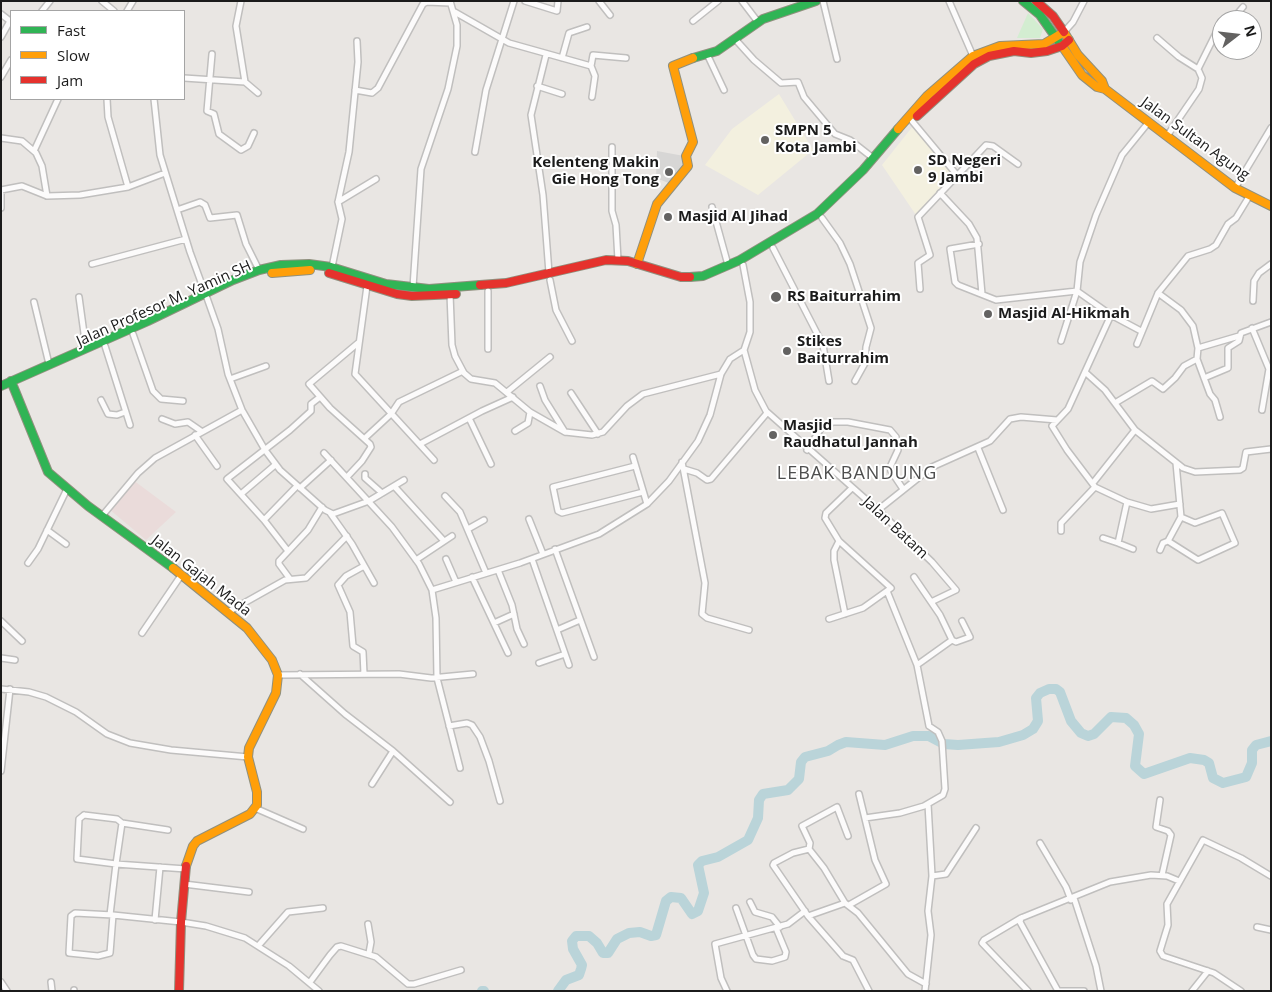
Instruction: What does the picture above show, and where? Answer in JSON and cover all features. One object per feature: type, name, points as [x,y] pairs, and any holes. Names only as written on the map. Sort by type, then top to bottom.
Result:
[{"type":"main road","points":[[637,264],[657,204],[688,166],[686,156],[693,142],[673,66],[677,63],[717,51],[758,22],[816,1]]},
{"type":"main road","name":"Jalan Sultan Agung","points":[[1022,1],[1040,15],[1082,75],[1097,87],[1105,89],[1235,188],[1271,206]]},
{"type":"main road","name":"Jalan Sultan Agung","points":[[1036,1],[1053,16],[1078,55],[1102,81],[1105,89]]},
{"type":"main road","name":"Jalan Profesor M. Yamin SH","points":[[1,392],[49,364],[149,323],[259,270],[294,263],[332,267],[412,292],[488,285],[594,268],[618,267],[686,284],[709,280],[743,265],[822,218],[927,96],[973,56],[1000,46],[1014,44],[1031,46],[1056,38],[1064,32]]},
{"type":"main road","points":[[1062,46],[1069,40]]},
{"type":"main road","name":"Jalan Profesor M. Yamin SH","points":[[206,296],[261,276],[294,270],[330,273],[367,286],[412,292],[450,294],[528,286],[549,276],[593,262],[618,260],[670,275],[691,278],[728,266],[798,228],[847,196],[912,121],[974,64],[989,56],[1014,50],[1031,53],[1047,52],[1062,46]]},
{"type":"main road","name":"Jalan Profesor M. Yamin SH","points":[[1,386],[12,384],[105,346],[133,334],[149,323]]},
{"type":"main road","name":"Jalan Gajah Mada","points":[[12,384],[44,466],[67,489],[182,574],[228,612],[258,640],[272,660],[278,674]]},
{"type":"main road","points":[[179,991],[184,884],[192,846],[197,841],[236,823],[250,814],[255,808],[257,792],[248,757],[251,742],[276,694],[278,674]]},
{"type":"street","points":[[102,1],[113,10]]},
{"type":"street","points":[[241,1],[236,26],[245,82]]},
{"type":"street","points":[[475,152],[478,123],[486,90],[501,40],[510,21],[514,1]]},
{"type":"street","points":[[525,1],[557,10],[558,1]]},
{"type":"street","points":[[599,1],[610,15]]},
{"type":"street","points":[[693,21],[718,1]]},
{"type":"street","points":[[742,1],[758,22]]},
{"type":"street","points":[[823,1],[837,59]]},
{"type":"street","points":[[949,1],[973,56]]},
{"type":"street","points":[[1064,32],[1073,22],[1084,1]]},
{"type":"street","points":[[355,90],[372,93],[378,88],[423,4],[427,2],[450,2],[457,25],[457,46],[448,89],[421,169],[412,292]]},
{"type":"street","points":[[453,11],[501,40],[546,55],[592,66]]},
{"type":"street","points":[[1,14],[10,21],[1,37]]},
{"type":"street","points":[[562,58],[568,35],[587,27]]},
{"type":"street","points":[[1157,38],[1179,58],[1198,69],[1202,78],[1199,89],[1167,137]]},
{"type":"street","points":[[735,39],[754,60],[784,83],[797,82],[800,90],[835,134],[850,140],[873,158]]},
{"type":"street","points":[[332,267],[342,220],[338,202],[349,152],[355,90],[357,41]]},
{"type":"street","points":[[1198,69],[1212,41]]},
{"type":"street","points":[[212,54],[206,110],[214,114],[219,134],[235,148],[242,150],[248,146],[254,133]]},
{"type":"street","points":[[592,97],[596,75],[592,66],[592,56],[596,54],[626,58]]},
{"type":"street","points":[[707,54],[724,90]]},
{"type":"street","points":[[546,55],[531,115],[542,195],[549,276],[556,310],[572,340]]},
{"type":"street","points":[[1,77],[10,62]]},
{"type":"street","points":[[185,78],[245,82],[258,93]]},
{"type":"street","points":[[537,86],[562,94]]},
{"type":"street","points":[[34,151],[58,100]]},
{"type":"street","points":[[107,100],[108,117],[128,187]]},
{"type":"street","points":[[154,100],[158,145],[186,238],[218,329],[230,379],[242,410],[275,465],[330,513],[347,536],[374,583]]},
{"type":"street","points":[[912,121],[957,175]]},
{"type":"street","points":[[1061,341],[1077,291],[1080,262],[1096,215],[1122,155],[1148,123]]},
{"type":"street","points":[[1235,188],[1271,128]]},
{"type":"street","points":[[1,138],[22,141],[34,151],[42,166],[47,196]]},
{"type":"street","points":[[920,289],[918,263],[930,255],[917,219],[986,145],[993,146],[1018,164]]},
{"type":"street","points":[[612,147],[612,210],[616,226],[618,260]]},
{"type":"street","points":[[1,190],[22,186],[47,196],[80,195],[128,187],[166,173]]},
{"type":"street","points":[[338,202],[376,179]]},
{"type":"street","points":[[940,193],[969,224],[979,244],[982,294]]},
{"type":"street","points":[[1,194],[1,208]]},
{"type":"street","points":[[1137,344],[1158,293],[1188,256],[1210,249],[1216,245],[1228,224],[1236,218],[1250,195]]},
{"type":"street","points":[[178,210],[200,202],[205,204],[210,218],[236,215],[246,244],[259,270]]},
{"type":"street","points":[[712,208],[728,266]]},
{"type":"street","points":[[822,218],[840,243],[850,264],[871,328],[865,349],[866,363],[855,381]]},
{"type":"street","points":[[92,264],[186,238]]},
{"type":"street","points":[[979,244],[950,248],[956,284],[996,300],[1066,294],[1077,291]]},
{"type":"street","points":[[773,248],[823,345],[829,382]]},
{"type":"street","points":[[1253,301],[1256,277],[1271,264]]},
{"type":"street","name":"Jalan Batam","points":[[743,265],[750,302],[750,332],[744,350],[755,390],[767,413],[807,450],[878,510],[932,562],[956,590],[931,602]]},
{"type":"street","points":[[367,286],[358,343],[356,377],[434,460]]},
{"type":"street","points":[[488,291],[488,349]]},
{"type":"street","points":[[1077,291],[1111,315],[1141,331]]},
{"type":"street","points":[[1158,293],[1181,310],[1191,322],[1195,330],[1198,348],[1197,359],[1204,378],[1216,400],[1220,417]]},
{"type":"street","points":[[450,294],[452,344],[463,371],[471,379],[495,383],[530,412],[565,432],[589,436],[598,434],[610,427],[627,406],[643,394],[721,374]]},
{"type":"street","points":[[79,297],[86,348]]},
{"type":"street","points":[[34,302],[49,364]]},
{"type":"street","points":[[1111,315],[1068,409],[1052,428],[1094,485],[1127,502],[1151,509],[1180,504]]},
{"type":"street","points":[[1198,348],[1240,336],[1252,328],[1271,322]]},
{"type":"street","points":[[1252,328],[1270,375],[1262,410]]},
{"type":"street","points":[[133,334],[153,391],[161,399],[184,400]]},
{"type":"street","points":[[1204,378],[1228,368],[1229,346],[1239,341],[1240,336]]},
{"type":"street","points":[[347,477],[371,447],[365,438],[331,409],[309,384],[358,343]]},
{"type":"street","points":[[105,346],[130,425]]},
{"type":"street","points":[[432,590],[532,559],[600,534],[647,504],[669,481],[698,441],[710,415],[721,374],[730,360],[744,350]]},
{"type":"street","points":[[418,441],[469,418],[510,395],[550,357]]},
{"type":"street","points":[[1115,403],[1151,382],[1163,389],[1176,378],[1184,366],[1197,359]]},
{"type":"street","points":[[230,379],[266,366]]},
{"type":"street","points":[[365,438],[392,414],[399,402],[463,371]]},
{"type":"street","points":[[1085,372],[1105,390],[1135,430],[1176,463],[1195,472],[1240,470],[1243,468],[1246,452],[1271,449]]},
{"type":"street","points":[[540,386],[545,400],[565,432]]},
{"type":"street","points":[[571,393],[598,434]]},
{"type":"street","points":[[288,551],[264,520],[227,479],[282,437],[311,411],[311,404],[320,397]]},
{"type":"street","points":[[101,400],[108,414],[117,415],[125,412]]},
{"type":"street","points":[[102,516],[146,466],[201,431],[242,410]]},
{"type":"street","points":[[515,431],[528,423],[530,412]]},
{"type":"street","points":[[684,469],[697,473],[708,480],[711,479],[767,413]]},
{"type":"street","points":[[878,510],[932,467],[978,448],[993,439],[1010,419],[1021,417],[1058,420]]},
{"type":"street","points":[[469,418],[491,464]]},
{"type":"street","points":[[162,419],[175,424],[188,422],[201,431]]},
{"type":"street","points":[[807,450],[822,428],[833,422],[848,422],[890,430],[896,437],[898,450],[891,465],[891,471],[903,489]]},
{"type":"street","points":[[1061,531],[1061,524],[1094,485],[1135,430]]},
{"type":"street","points":[[195,435],[216,466]]},
{"type":"street","points":[[978,448],[1003,510]]},
{"type":"street","points":[[324,453],[392,527],[416,560],[432,590],[436,618],[437,678],[460,768]]},
{"type":"street","points":[[633,457],[647,504]]},
{"type":"street","points":[[264,520],[298,487],[331,460]]},
{"type":"street","points":[[682,462],[704,577],[702,614],[707,618],[749,630]]},
{"type":"street","points":[[1160,550],[1163,543],[1168,541],[1181,517],[1176,463]]},
{"type":"street","points":[[241,494],[275,465]]},
{"type":"street","points":[[635,466],[553,487],[558,511],[562,513],[643,492]]},
{"type":"street","points":[[365,474],[365,478],[382,493]]},
{"type":"street","points":[[330,513],[337,513],[369,501],[404,480]]},
{"type":"street","points":[[394,486],[444,541]]},
{"type":"street","points":[[829,619],[863,608],[891,588],[839,541],[825,516],[852,488]]},
{"type":"street","points":[[28,563],[38,549],[67,489]]},
{"type":"street","points":[[445,496],[460,512],[486,573]]},
{"type":"street","points":[[1118,543],[1127,502]]},
{"type":"street","points":[[290,578],[279,562],[308,530],[322,507]]},
{"type":"street","points":[[1168,541],[1198,560],[1235,542],[1222,513],[1195,523],[1181,517]]},
{"type":"street","points":[[529,519],[543,554]]},
{"type":"street","points":[[468,529],[484,520]]},
{"type":"street","points":[[47,530],[66,544]]},
{"type":"street","points":[[228,612],[290,578],[306,578],[347,536]]},
{"type":"street","points":[[416,560],[452,536]]},
{"type":"street","points":[[1103,538],[1133,549]]},
{"type":"street","points":[[839,541],[834,552],[834,560],[845,614]]},
{"type":"street","points":[[555,549],[594,657]]},
{"type":"street","points":[[446,559],[456,582]]},
{"type":"street","points":[[532,559],[569,665]]},
{"type":"street","points":[[364,566],[346,576],[338,585],[350,612],[353,646],[363,652],[364,674]]},
{"type":"street","points":[[498,570],[514,614],[517,629],[524,644]]},
{"type":"street","points":[[142,632],[182,574]]},
{"type":"street","points":[[472,577],[508,653]]},
{"type":"street","points":[[914,577],[940,616],[952,640],[956,642],[970,637],[962,621]]},
{"type":"street","points":[[865,818],[900,813],[928,804],[944,794],[942,741],[938,732],[929,726],[917,665],[887,591]]},
{"type":"street","points":[[494,623],[514,614]]},
{"type":"street","points":[[557,630],[580,620]]},
{"type":"street","points":[[1,621],[22,641]]},
{"type":"street","points":[[917,665],[952,640]]},
{"type":"street","points":[[539,663],[565,654]]},
{"type":"street","points":[[1,658],[15,660]]},
{"type":"street","points":[[278,674],[364,674],[437,678],[473,674]]},
{"type":"street","points":[[300,674],[345,714],[393,751],[450,802]]},
{"type":"street","points":[[1,689],[10,689],[46,697],[76,712],[118,740],[171,750],[248,757]]},
{"type":"street","points":[[1,771],[10,689]]},
{"type":"street","points":[[449,726],[467,723],[472,725],[480,736],[500,801]]},
{"type":"street","points":[[372,784],[393,751]]},
{"type":"street","points":[[727,991],[720,978],[714,946],[721,941],[788,924],[806,913],[847,904],[886,884],[875,860],[859,794]]},
{"type":"street","points":[[1160,800],[1156,826],[1168,831],[1171,835],[1162,875]]},
{"type":"street","points":[[925,991],[931,935],[928,911],[932,876],[928,804]]},
{"type":"street","points":[[848,836],[837,807],[802,826],[810,843],[809,848],[847,904],[908,974],[926,984]]},
{"type":"street","points":[[255,808],[303,829]]},
{"type":"street","points":[[168,830],[122,823],[117,819],[84,815],[79,819],[77,859],[186,869]]},
{"type":"street","points":[[122,823],[111,915],[110,953],[98,956],[69,953],[68,945],[73,914],[111,915],[181,922],[206,926],[245,938],[289,966],[319,991]]},
{"type":"street","points":[[932,876],[946,874],[976,828]]},
{"type":"street","points":[[1241,991],[1224,978],[1161,954],[1168,925],[1168,904],[1203,840],[1242,858],[1271,876]]},
{"type":"street","points":[[1040,843],[1073,899],[1096,966],[1100,991]]},
{"type":"street","points":[[809,848],[793,853],[773,864],[806,913],[843,956],[853,960],[869,991]]},
{"type":"street","points":[[155,920],[160,867]]},
{"type":"street","points":[[1028,991],[982,943],[984,940],[1021,918],[1073,899],[1110,882],[1151,874],[1162,875],[1179,881]]},
{"type":"street","points":[[184,884],[249,892]]},
{"type":"street","points":[[736,908],[754,957],[772,961],[784,958],[786,955],[778,927],[772,917],[755,912],[750,902]]},
{"type":"street","points":[[258,946],[288,912],[323,908]]},
{"type":"street","points":[[1021,918],[1020,922],[1058,991],[1084,991]]},
{"type":"street","points":[[368,924],[371,942],[369,953]]},
{"type":"street","points":[[1257,927],[1271,930]]},
{"type":"street","points":[[310,982],[337,947],[342,946],[369,953],[403,981],[414,984],[461,970]]},
{"type":"street","points":[[1192,991],[1208,971]]},
{"type":"street","points":[[1,982],[7,991]]},
{"type":"street","points":[[51,982],[52,991]]},
{"type":"shaded area","name":"SMPN 5 Kota Jambi","points":[[779,94],[813,150],[758,195],[705,165],[732,129]]},
{"type":"shaded area","name":"SD Negeri 9 Jambi","points":[[913,126],[954,174],[916,215],[882,165]]},
{"type":"shaded area","name":"Kelenteng Makin Gie Hong Tong","points":[[657,151],[684,156],[687,166],[671,184],[656,178]]},
{"type":"shaded area","points":[[133,480],[176,512],[146,540],[109,509]]},
{"type":"green space","points":[[1028,13],[1043,29],[1040,38],[1017,38]]},
{"type":"waterway","points":[[558,991],[566,980],[579,975],[581,969],[582,965],[573,949],[572,941],[576,936],[589,936],[597,943],[603,953],[608,953],[617,939],[629,933],[640,932],[651,936],[656,935],[666,901],[671,897],[681,898],[692,914],[698,911],[704,893],[698,865],[702,861],[718,857],[748,840],[758,818],[759,800],[763,794],[788,790],[799,779],[801,762],[805,757],[828,751],[846,742],[885,745],[913,736],[929,736],[944,744],[958,745],[999,742],[1023,735],[1033,729],[1038,721],[1036,698],[1040,693],[1049,689],[1056,689],[1060,692],[1071,721],[1081,733],[1088,736],[1094,734],[1111,717],[1126,718],[1134,725],[1139,734],[1135,766],[1144,774],[1190,758],[1204,760],[1209,763],[1213,778],[1223,783],[1246,777],[1252,763],[1252,750],[1256,745],[1271,741]]},
{"type":"traffic: fast","points":[[693,58],[717,51],[763,19],[816,1]]},
{"type":"traffic: fast","points":[[1023,1],[1040,15],[1059,42]]},
{"type":"traffic: fast","points":[[690,277],[703,276],[740,260],[817,214],[863,170],[898,129]]},
{"type":"traffic: fast","points":[[1,386],[148,321],[233,280],[259,270],[281,265],[309,264],[331,267],[386,284],[429,289],[480,285]]},
{"type":"traffic: fast","points":[[11,381],[48,472],[88,506],[173,568]]},
{"type":"traffic: slow","points":[[898,129],[927,96],[973,56],[1000,46],[1044,44],[1064,32],[1078,55],[1102,81],[1105,89]]},
{"type":"traffic: slow","points":[[1062,46],[1082,75],[1097,87],[1105,89],[1235,188],[1271,206]]},
{"type":"traffic: slow","points":[[637,264],[657,204],[688,166],[686,156],[693,142],[673,66],[693,58]]},
{"type":"traffic: slow","points":[[272,273],[310,270]]},
{"type":"traffic: slow","points":[[173,568],[247,628],[272,660],[278,675],[276,693],[249,748],[248,757],[257,792],[257,805],[250,814],[197,841],[193,846],[186,866]]},
{"type":"traffic: jam","points":[[1036,1],[1053,16],[1064,32]]},
{"type":"traffic: jam","points":[[917,116],[974,64],[989,56],[1014,51],[1031,53],[1047,51],[1062,46],[1069,40]]},
{"type":"traffic: jam","points":[[480,285],[506,283],[606,260],[628,261],[681,277],[690,277]]},
{"type":"traffic: jam","points":[[329,273],[397,294],[412,296],[456,294]]},
{"type":"traffic: jam","points":[[179,991],[181,922],[186,866]]},
{"type":"place","name":"SMPN 5 Kota Jambi","points":[[765,140]]},
{"type":"place","name":"SD Negeri 9 Jambi","points":[[918,170]]},
{"type":"place","name":"Kelenteng Makin Gie Hong Tong","points":[[669,172]]},
{"type":"place","name":"Masjid Al Jihad","points":[[668,217]]},
{"type":"place","name":"RS Baiturrahim","points":[[776,297]]},
{"type":"place","name":"Masjid Al-Hikmah","points":[[988,314]]},
{"type":"place","name":"Stikes Baiturrahim","points":[[787,351]]},
{"type":"place","name":"Masjid Raudhatul Jannah","points":[[773,435]]},
{"type":"district","name":"LEBAK BANDUNG","points":[[857,474]]}]
